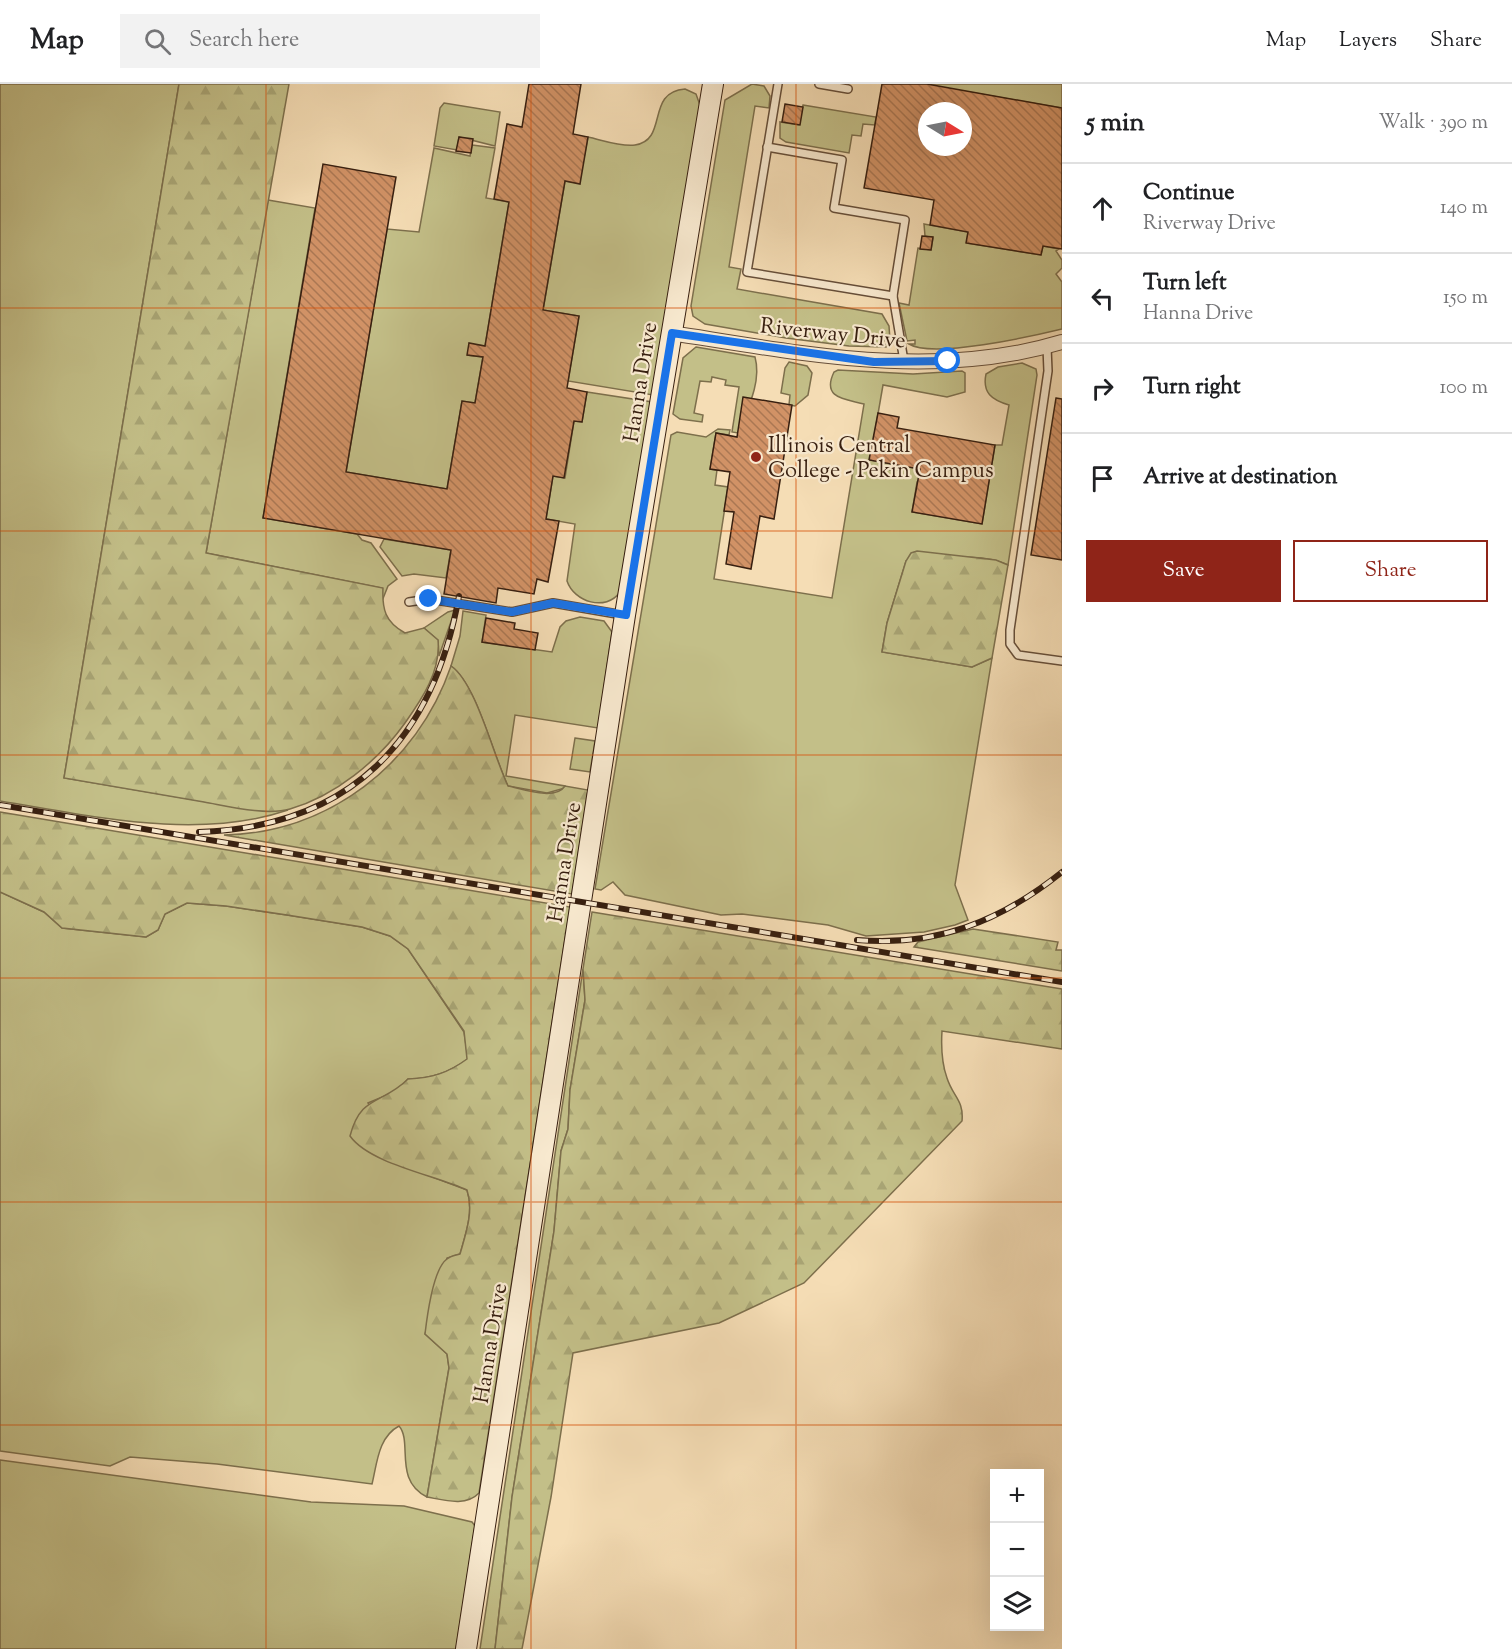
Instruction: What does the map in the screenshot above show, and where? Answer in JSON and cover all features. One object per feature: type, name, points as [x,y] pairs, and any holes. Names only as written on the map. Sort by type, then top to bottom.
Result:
[{"type":"street","name":"Hanna Drive","points":[[466,1649],[626,615],[711,85]]},
{"type":"street","name":"Riverway Drive","points":[[672,333],[822,356],[905,362],[975,359],[1047,347],[1062,342]]},
{"type":"lane","points":[[778,84],[747,272],[893,296]]},
{"type":"lane","points":[[819,84],[848,90]]},
{"type":"lane","points":[[768,147],[842,160],[834,208],[905,220],[893,296],[905,362]]},
{"type":"lane","points":[[1047,347],[1048,372],[1018,566],[1010,644],[1018,655],[1062,661]]},
{"type":"lane","points":[[409,602],[429,599],[512,612],[553,603],[626,615]]},
{"type":"green space","points":[[0,84],[179,84],[64,778],[249,809],[288,810],[253,819],[218,824],[181,825],[108,819],[0,801]]},
{"type":"green space","points":[[179,84],[289,84],[206,553],[383,588],[384,609],[398,629],[405,633],[424,628],[438,640],[436,663],[429,684],[405,723],[382,751],[339,786],[307,803],[280,811],[247,810],[64,778]]},
{"type":"green space","points":[[752,84],[764,86],[770,96],[769,108],[755,106],[729,267],[741,269],[737,289],[882,314],[889,326],[890,340],[882,341],[883,344],[889,345],[886,347],[849,346],[786,338],[705,324],[693,316],[691,306],[725,100]]},
{"type":"green space","points":[[1062,84],[1062,108],[927,85]]},
{"type":"green space","points":[[685,89],[696,94],[701,108],[653,395],[568,381],[579,316],[543,310],[565,181],[579,183],[588,137],[624,145],[635,145],[645,141],[652,135],[665,98],[673,92]]},
{"type":"green space","points":[[444,103],[500,112],[495,146],[459,137],[457,150],[434,146],[440,108]]},
{"type":"green space","points":[[803,105],[876,117],[875,125],[863,124],[861,136],[852,135],[849,153],[786,142],[780,138],[780,122],[799,125]]},
{"type":"green space","points":[[472,145],[495,148],[486,198],[509,202],[485,346],[470,344],[468,355],[483,357],[475,403],[462,401],[447,489],[346,472],[387,229],[419,232],[434,148],[470,156]]},
{"type":"green space","points":[[268,200],[315,208],[263,518],[357,534],[362,540],[371,543],[397,579],[388,586],[382,601],[382,588],[206,553]]},
{"type":"green space","points":[[924,224],[968,232],[967,243],[1041,255],[1043,246],[1059,249],[1056,251],[1062,260],[1062,268],[1056,274],[1062,282],[1062,329],[960,348],[921,348],[909,344],[915,344],[915,340],[907,341],[899,303],[909,305],[918,248],[931,250],[933,238],[925,236]]},
{"type":"green space","points":[[696,347],[755,357],[757,376],[755,386],[738,433],[732,432],[739,387],[725,385],[726,380],[712,377],[711,382],[700,381],[694,413],[703,415],[702,422],[680,419],[673,414],[683,358]]},
{"type":"green space","points":[[789,362],[807,366],[812,373],[808,395],[795,406],[789,405],[790,395],[781,393],[785,368]]},
{"type":"green space","points":[[1022,363],[1036,369],[1037,375],[1008,565],[971,557],[906,561],[887,623],[882,652],[972,667],[992,658],[955,885],[968,920],[924,932],[866,936],[828,925],[742,914],[721,915],[625,895],[613,882],[601,890],[595,889],[671,435],[677,432],[706,437],[718,429],[730,430],[729,435],[716,433],[710,469],[717,470],[715,485],[728,487],[714,579],[832,598],[864,404],[843,399],[833,393],[831,381],[834,372],[838,370],[913,374],[962,371],[965,373],[965,392],[947,397],[883,385],[870,460],[890,464],[890,470],[901,471],[902,466],[971,477],[969,491],[917,482],[912,512],[982,524],[995,445],[1002,445],[1009,405],[993,398],[987,391],[986,374],[998,367]]},
{"type":"green space","points":[[587,392],[652,402],[620,592],[607,602],[599,603],[583,599],[576,594],[567,581],[575,524],[546,519],[553,476],[565,478],[574,421],[582,422]]},
{"type":"green space","points":[[384,539],[451,550],[446,578],[414,574],[402,576],[380,547]]},
{"type":"green space","points":[[917,551],[996,560],[1008,565],[992,658],[972,667],[882,652],[887,623],[906,561],[911,553]]},
{"type":"green space","points":[[455,610],[439,656],[438,640],[424,628]]},
{"type":"green space","points":[[463,611],[486,615],[482,642],[552,652],[560,627],[566,621],[580,617],[604,621],[612,632],[598,728],[515,715],[506,776],[565,786],[565,788],[547,793],[508,786],[476,703],[460,675],[451,666],[460,636]]},
{"type":"green space","points":[[451,666],[460,675],[476,703],[508,786],[547,793],[554,793],[565,786],[588,790],[572,894],[224,835],[262,831],[299,822],[333,807],[364,787],[392,762],[416,734],[436,702]]},
{"type":"green space","points":[[575,738],[595,741],[590,772],[570,769]]},
{"type":"green space","points":[[0,812],[570,907],[479,1493],[474,1497],[468,1500],[447,1501],[427,1497],[449,1368],[447,1354],[425,1334],[426,1326],[431,1294],[442,1264],[451,1256],[460,1254],[467,1230],[470,1206],[467,1190],[387,1161],[359,1146],[350,1136],[360,1113],[366,1106],[390,1093],[408,1079],[439,1074],[467,1059],[464,1031],[408,949],[390,936],[362,927],[226,906],[187,903],[165,914],[158,930],[146,937],[62,928],[44,912],[0,892]]},
{"type":"green space","points":[[0,892],[44,912],[62,928],[146,937],[158,930],[165,914],[187,903],[226,906],[362,927],[390,936],[408,949],[464,1032],[468,1059],[440,1074],[408,1079],[397,1091],[368,1103],[398,1164],[467,1190],[469,1198],[468,1222],[460,1254],[447,1258],[425,1334],[447,1354],[449,1368],[427,1497],[410,1481],[403,1433],[399,1426],[392,1431],[383,1444],[372,1484],[217,1464],[130,1457],[110,1466],[0,1451]]},
{"type":"green space","points":[[592,912],[1062,989],[1062,1049],[942,1031],[944,1067],[949,1084],[960,1103],[962,1121],[804,1283],[719,1323],[573,1353],[551,1497],[522,1649],[495,1649],[512,1497],[554,1231],[561,1151],[568,1129],[570,1090],[585,1000],[583,969]]},
{"type":"green space","points":[[973,929],[1058,942],[1056,950],[1062,950],[1062,971],[914,947],[918,942]]},
{"type":"green space","points":[[583,969],[585,1000],[570,1090],[568,1129],[561,1151],[554,1231],[512,1497],[495,1649],[480,1649]]},
{"type":"green space","points":[[0,1460],[311,1502],[404,1506],[472,1522],[475,1526],[456,1649],[0,1649]]},
{"type":"building","points":[[529,84],[581,84],[573,134],[588,137],[580,184],[565,181],[543,310],[579,316],[567,388],[587,392],[582,422],[574,421],[564,478],[553,476],[546,519],[559,521],[548,582],[537,579],[534,594],[498,588],[496,603],[444,594],[451,550],[263,518],[323,164],[396,177],[346,472],[447,489],[462,401],[475,403],[483,357],[467,355],[469,343],[485,346],[509,202],[494,199],[507,124],[522,127]]},
{"type":"building","points":[[882,84],[927,84],[1062,108],[1062,249],[1043,246],[1041,255],[966,243],[968,232],[930,225],[934,200],[864,188]]},
{"type":"building","points":[[785,104],[803,107],[800,125],[782,122]]},
{"type":"building","points":[[459,137],[473,139],[471,153],[456,151]]},
{"type":"building","points":[[922,236],[933,237],[931,250],[920,249]]},
{"type":"building","points":[[743,397],[792,405],[774,519],[760,516],[751,569],[726,564],[734,512],[724,511],[730,472],[710,469],[716,433],[737,437]]},
{"type":"building","points":[[1056,398],[1062,399],[1062,560],[1031,555]]},
{"type":"building","points":[[878,413],[899,417],[897,428],[995,445],[982,524],[912,512],[920,469],[869,460]]},
{"type":"building","points":[[486,618],[515,623],[514,629],[538,633],[535,650],[482,642]]},
{"type":"railway","points":[[199,832],[252,826],[300,813],[341,793],[376,767],[405,733],[429,693],[447,648],[459,596]]},
{"type":"railway","points":[[0,805],[1062,982]]},
{"type":"railway","points":[[857,940],[914,939],[966,927],[1015,904],[1062,872]]},
{"type":"place","name":"Illinois Central College - Pekin Campus","points":[[756,457]]},
{"type":"route","points":[[429,599],[512,612],[553,603],[626,615],[672,333],[874,362],[948,361]]}]
